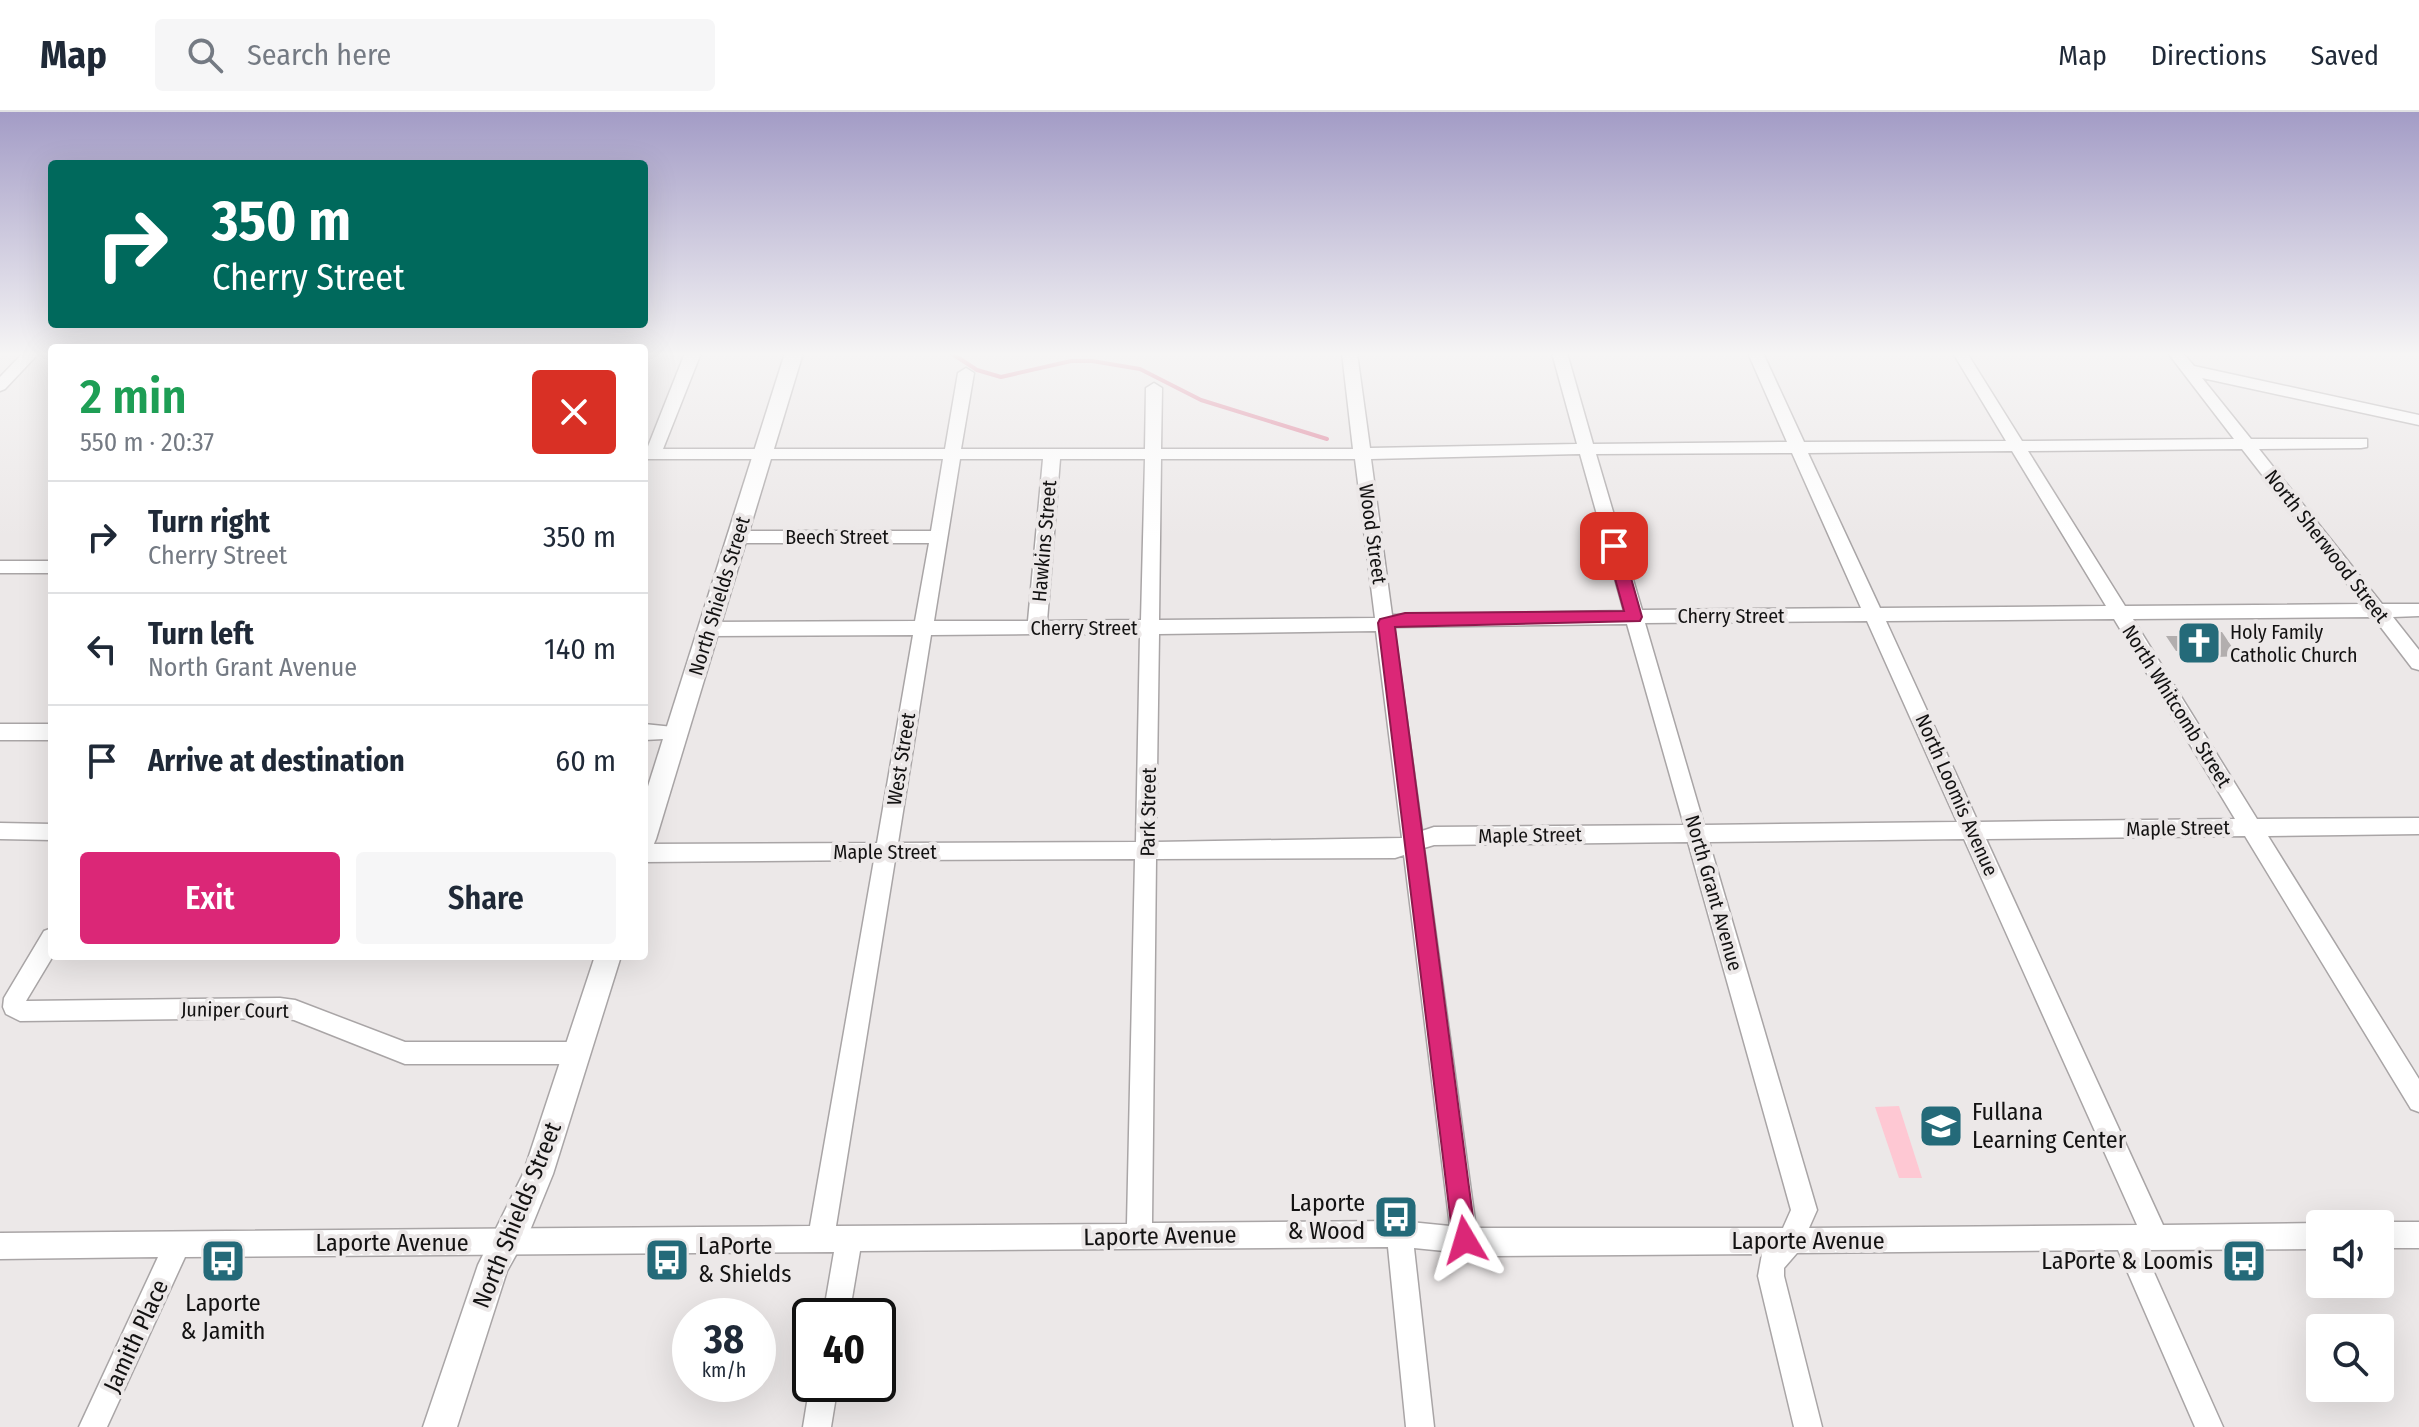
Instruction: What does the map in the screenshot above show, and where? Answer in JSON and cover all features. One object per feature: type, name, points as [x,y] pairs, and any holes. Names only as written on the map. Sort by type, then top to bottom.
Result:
[{"type":"main road","name":"North Shields Street","points":[[648,826],[775,414]]},
{"type":"main road","name":"North Shields Street","points":[[440,1427],[494,1265],[538,1174],[607,960]]},
{"type":"street","points":[[666,414],[649,454],[1362,453],[2361,443]]},
{"type":"street","name":"West Street","points":[[821,1239],[958,414]]},
{"type":"street","name":"Park Street","points":[[1139,1236],[1154,414]]},
{"type":"street","name":"Wood Street","points":[[1357,414],[1465,1240]]},
{"type":"street","name":"North Grant Avenue","points":[[1576,414],[1804,1210],[1790,1242],[1771,1263],[1771,1276],[1808,1427]]},
{"type":"street","name":"North Loomis Avenue","points":[[1784,414],[1974,830],[2156,1239]]},
{"type":"street","name":"North Whitcomb Street","points":[[1997,414],[2419,1101]]},
{"type":"street","name":"North Sherwood Street","points":[[2224,414],[2419,663]]},
{"type":"street","points":[[2393,414],[2419,420]]},
{"type":"street","name":"Hawkins Street","points":[[1037,628],[1052,453]]},
{"type":"street","name":"Beech Street","points":[[737,537],[937,537]]},
{"type":"street","points":[[0,567],[48,567]]},
{"type":"street","name":"Cherry Street","points":[[709,629],[1368,626],[1405,619],[2419,610]]},
{"type":"street","points":[[0,732],[48,732]]},
{"type":"street","points":[[648,732],[676,733]]},
{"type":"street","name":"Maple Street","points":[[648,853],[1395,849],[1434,836],[2419,826]]},
{"type":"street","points":[[0,831],[48,832]]},
{"type":"street","name":"Juniper Court","points":[[48,944],[15,998],[14,1007],[20,1011],[280,1008],[295,1010],[405,1053],[578,1053]]},
{"type":"street","points":[[1400,1234],[1420,1427]]},
{"type":"street","name":"Laporte Avenue","points":[[0,1246],[1400,1234],[1495,1243],[2306,1236]]},
{"type":"street","points":[[2394,1235],[2419,1235]]},
{"type":"street","points":[[839,1298],[849,1239]]},
{"type":"street","points":[[2126,1239],[2209,1427]]},
{"type":"street","name":"Jamith Place","points":[[93,1427],[178,1244]]},
{"type":"street","points":[[817,1427],[821,1402]]},
{"type":"shaded area","points":[[1899,1106],[1922,1178],[1899,1178],[1875,1107]]},
{"type":"building","name":"Holy Family Catholic Church","points":[[2205,632],[2222,632],[2238,656],[2218,657],[2210,650],[2176,651],[2166,636],[2207,636]]},
{"type":"waterway","points":[[1247,414],[1327,439]]},
{"type":"place","name":"Holy Family Catholic Church","points":[[2199,643]]},
{"type":"place","name":"Fullana Learning Center","points":[[1941,1126]]},
{"type":"place","name":"Laporte & Wood","points":[[1396,1217]]},
{"type":"place","name":"LaPorte & Shields","points":[[667,1260]]},
{"type":"place","name":"Laporte & Jamith","points":[[223,1261]]},
{"type":"place","name":"LaPorte & Loomis","points":[[2244,1261]]},
{"type":"route","points":[[1465,1240],[1386,623],[1405,619],[1634,617],[1614,546]]}]
